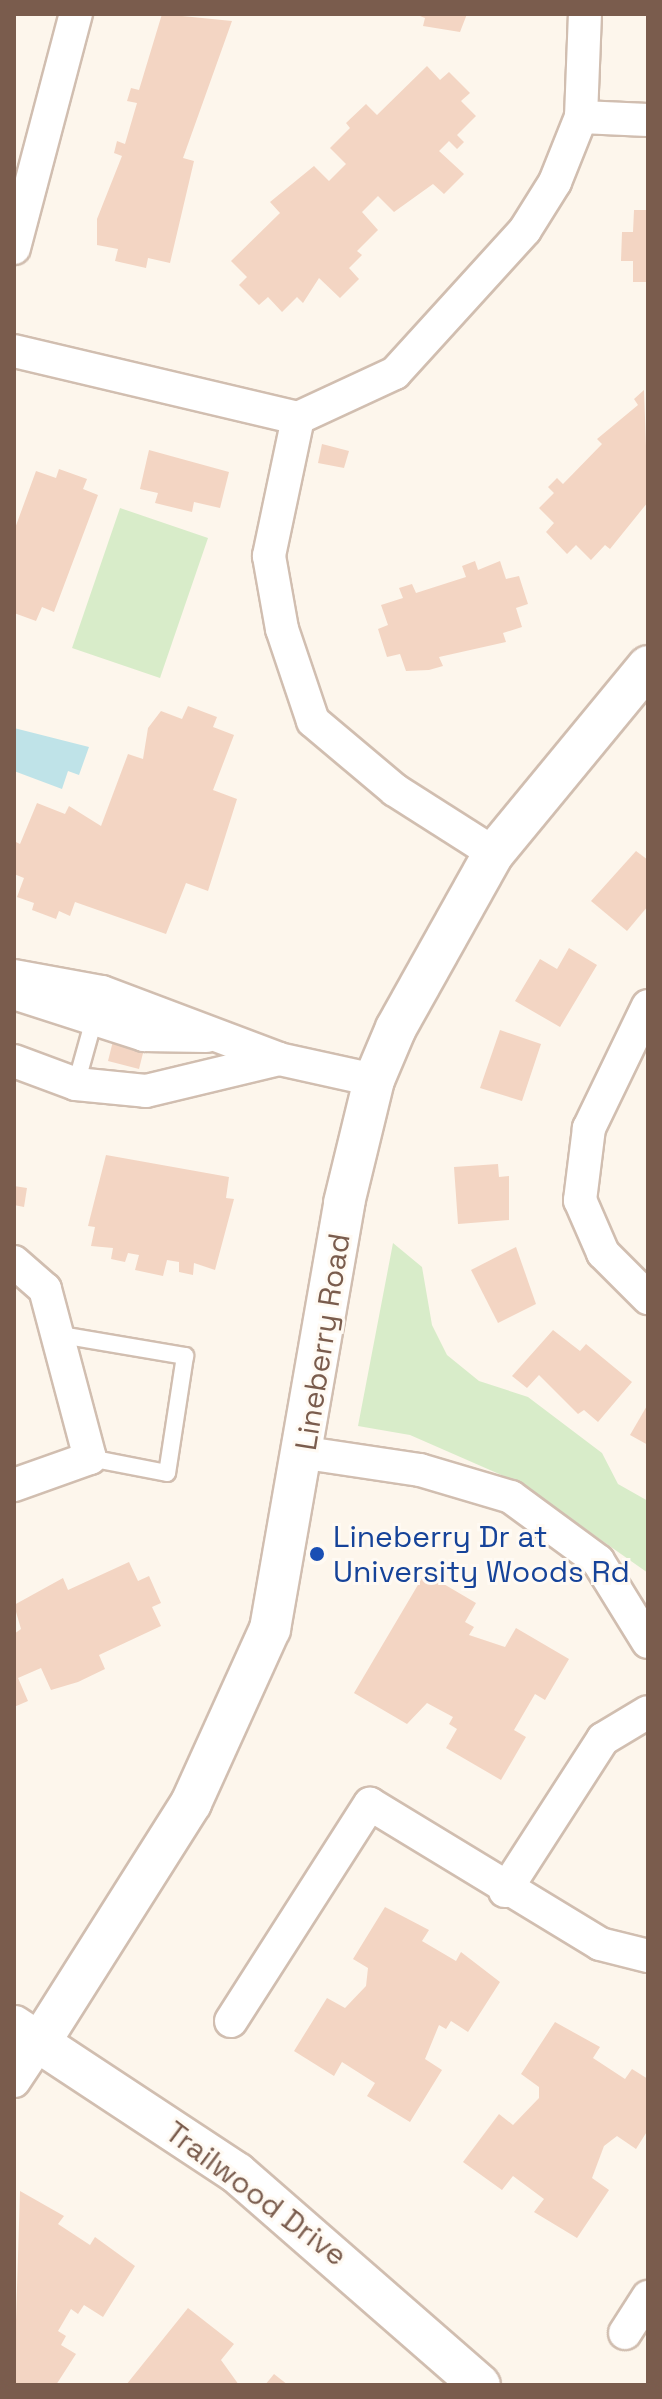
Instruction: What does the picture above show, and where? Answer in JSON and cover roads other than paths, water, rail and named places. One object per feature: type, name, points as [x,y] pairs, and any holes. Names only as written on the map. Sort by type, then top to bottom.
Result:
[{"type":"street","points":[[14,248],[76,14]]},
{"type":"street","points":[[14,351],[298,418],[395,373],[525,230],[555,182],[581,117],[585,14]]},
{"type":"street","points":[[581,117],[648,120]]},
{"type":"street","points":[[298,418],[269,556],[282,629],[313,721],[365,765],[494,853]]},
{"type":"street","name":"Lineberry Road","points":[[27,2034],[160,1855],[231,1725],[270,1629],[306,1453],[344,1203],[374,1080],[427,963],[494,853],[648,666]]},
{"type":"street","points":[[14,976],[98,1006]]},
{"type":"street","points":[[14,993],[98,1006],[213,1035],[279,1059],[374,1080]]},
{"type":"street","points":[[648,1006],[589,1128],[580,1200],[603,1253],[648,1298]]},
{"type":"street","points":[[14,1061],[76,1084],[146,1091],[279,1059]]},
{"type":"street","points":[[14,1262],[45,1289],[61,1335],[90,1458],[14,1485]]},
{"type":"street","points":[[306,1453],[420,1470],[511,1497],[598,1561],[648,1642]]},
{"type":"street","points":[[505,1891],[603,1739],[648,1712]]},
{"type":"street","points":[[231,2021],[370,1804],[505,1891],[600,1944],[648,1956]]},
{"type":"street","points":[[14,2081],[27,2034]]},
{"type":"street","name":"Trailwood Drive","points":[[27,2034],[237,2173],[480,2385]]},
{"type":"street","points":[[625,2333],[648,2297]]},
{"type":"lane","points":[[76,1084],[98,1006]]},
{"type":"lane","points":[[61,1335],[185,1356],[167,1473],[90,1458]]},
{"type":"water","points":[[14,728],[89,747],[79,775],[68,771],[62,789],[14,771]]},
{"type":"place","name":"Lineberry Dr at University Woods Rd","points":[[317,1554]]}]
